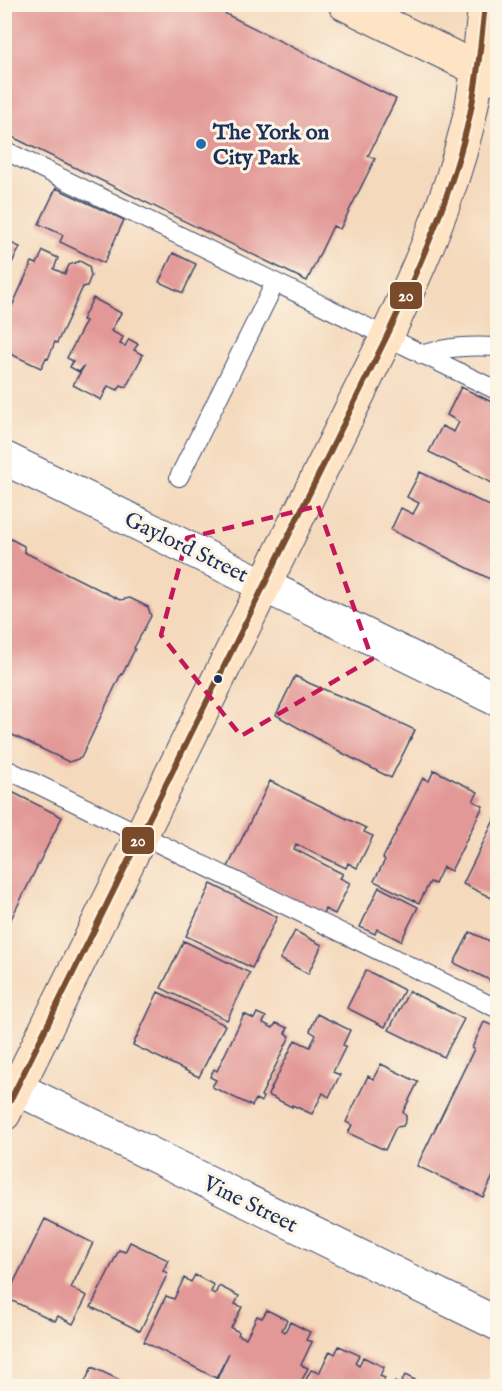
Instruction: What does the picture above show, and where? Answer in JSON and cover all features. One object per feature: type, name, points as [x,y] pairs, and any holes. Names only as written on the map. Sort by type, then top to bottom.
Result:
[{"type":"main road","points":[[345,4],[488,74]]},
{"type":"main road","points":[[9,1095],[142,835],[415,276],[453,178],[468,125],[488,74],[485,4]]},
{"type":"street","name":"Gaylord Street","points":[[4,458],[498,700]]},
{"type":"street","name":"Vine Street","points":[[9,1095],[498,1324]]},
{"type":"lane","points":[[4,150],[498,391]]},
{"type":"lane","points":[[179,477],[275,283]]},
{"type":"lane","points":[[422,355],[449,347],[498,347]]},
{"type":"lane","points":[[4,768],[498,1009]]},
{"type":"highlighted area","points":[[318,506],[372,659],[241,736],[161,635],[187,538]]},
{"type":"building","name":"The York on City Park","points":[[4,4],[206,4],[396,99],[368,156],[375,159],[340,229],[333,226],[307,281],[4,133]]},
{"type":"building","points":[[56,188],[124,220],[104,263],[60,242],[63,235],[39,224]]},
{"type":"building","points":[[4,240],[20,247],[4,279]]},
{"type":"building","points":[[43,251],[58,258],[54,269],[65,274],[69,265],[80,261],[89,266],[91,276],[87,286],[83,287],[57,343],[55,342],[48,359],[46,358],[41,368],[4,351],[4,314],[9,313],[32,262],[37,264]]},
{"type":"building","points":[[173,253],[196,264],[183,293],[159,282]]},
{"type":"building","points":[[93,298],[121,313],[111,331],[123,337],[120,344],[125,346],[129,339],[138,344],[134,350],[143,355],[126,387],[121,385],[118,390],[108,386],[101,400],[73,385],[84,366],[79,372],[70,367],[73,361],[67,358],[86,321],[82,320]]},
{"type":"building","points":[[461,387],[498,405],[498,486],[429,452],[442,426],[454,432],[459,422],[447,415]]},
{"type":"building","points":[[420,472],[498,510],[498,575],[494,581],[391,530],[401,508],[413,514],[419,503],[407,497]]},
{"type":"building","points":[[9,538],[24,546],[24,552],[120,600],[130,598],[148,607],[151,616],[81,758],[69,762],[4,731],[4,539]]},
{"type":"building","points":[[295,676],[415,730],[391,778],[276,715]]},
{"type":"building","points":[[434,770],[478,792],[473,801],[483,806],[451,871],[443,867],[435,884],[430,882],[419,903],[374,881],[423,778],[429,781]]},
{"type":"building","points":[[270,781],[366,828],[364,832],[373,836],[357,868],[348,863],[346,868],[296,844],[294,849],[343,874],[340,878],[350,883],[335,914],[325,909],[323,914],[228,867]]},
{"type":"building","points":[[4,788],[62,817],[4,933]]},
{"type":"building","points":[[498,812],[498,901],[463,884]]},
{"type":"building","points":[[211,884],[277,917],[252,968],[186,936]]},
{"type":"building","points":[[379,887],[418,907],[401,941],[377,929],[375,934],[360,927]]},
{"type":"building","points":[[295,931],[322,945],[308,974],[280,959]]},
{"type":"building","points":[[470,932],[498,945],[498,976],[494,982],[454,963]]},
{"type":"building","points":[[184,941],[250,973],[227,1020],[161,988]]},
{"type":"building","points":[[366,970],[404,990],[385,1027],[347,1008]]},
{"type":"building","points":[[409,991],[464,1019],[444,1057],[389,1030]]},
{"type":"building","points":[[158,992],[225,1025],[199,1077],[133,1045]]},
{"type":"building","points":[[257,1013],[266,1017],[263,1023],[273,1028],[276,1023],[288,1028],[285,1033],[290,1036],[261,1096],[263,1097],[261,1102],[256,1099],[252,1106],[212,1087],[216,1080],[210,1077],[214,1069],[217,1071],[244,1014],[254,1019]]},
{"type":"building","points":[[317,1014],[350,1030],[343,1045],[346,1046],[333,1072],[340,1075],[329,1097],[323,1093],[312,1114],[268,1095],[295,1040],[310,1047],[316,1035],[310,1031]]},
{"type":"building","points":[[484,1022],[498,1028],[498,1166],[483,1197],[417,1166],[474,1049],[472,1048]]},
{"type":"building","points":[[381,1064],[418,1082],[403,1112],[406,1120],[403,1126],[396,1127],[385,1150],[348,1133],[352,1125],[346,1122],[368,1076],[373,1079]]},
{"type":"building","points":[[45,1219],[93,1243],[71,1288],[87,1296],[73,1324],[58,1316],[55,1321],[6,1298]]},
{"type":"building","points":[[130,1242],[168,1260],[163,1271],[168,1273],[140,1331],[91,1307],[119,1250],[125,1252]]},
{"type":"building","points":[[195,1275],[214,1285],[211,1292],[215,1294],[219,1286],[239,1296],[235,1304],[242,1307],[231,1328],[239,1332],[238,1335],[246,1338],[257,1316],[262,1318],[267,1310],[287,1320],[282,1330],[285,1332],[290,1322],[310,1332],[306,1340],[312,1342],[301,1365],[308,1368],[299,1386],[228,1386],[216,1381],[229,1353],[216,1378],[144,1342],[166,1296],[174,1299],[184,1278],[191,1282]]},
{"type":"building","points":[[339,1346],[359,1355],[355,1363],[359,1366],[363,1357],[384,1367],[380,1376],[385,1378],[381,1386],[303,1386],[311,1370],[319,1373],[330,1351],[335,1354]]},
{"type":"building","points":[[92,1367],[124,1382],[122,1384],[127,1386],[83,1386]]},
{"type":"building","points":[[405,1375],[427,1386],[393,1386],[395,1382],[400,1385]]},
{"type":"transit line","name":"20","points":[[4,1113],[386,338],[423,256],[445,200],[463,143],[475,87],[485,4]]},
{"type":"place","name":"The York on City Park","points":[[201,144]]}]
